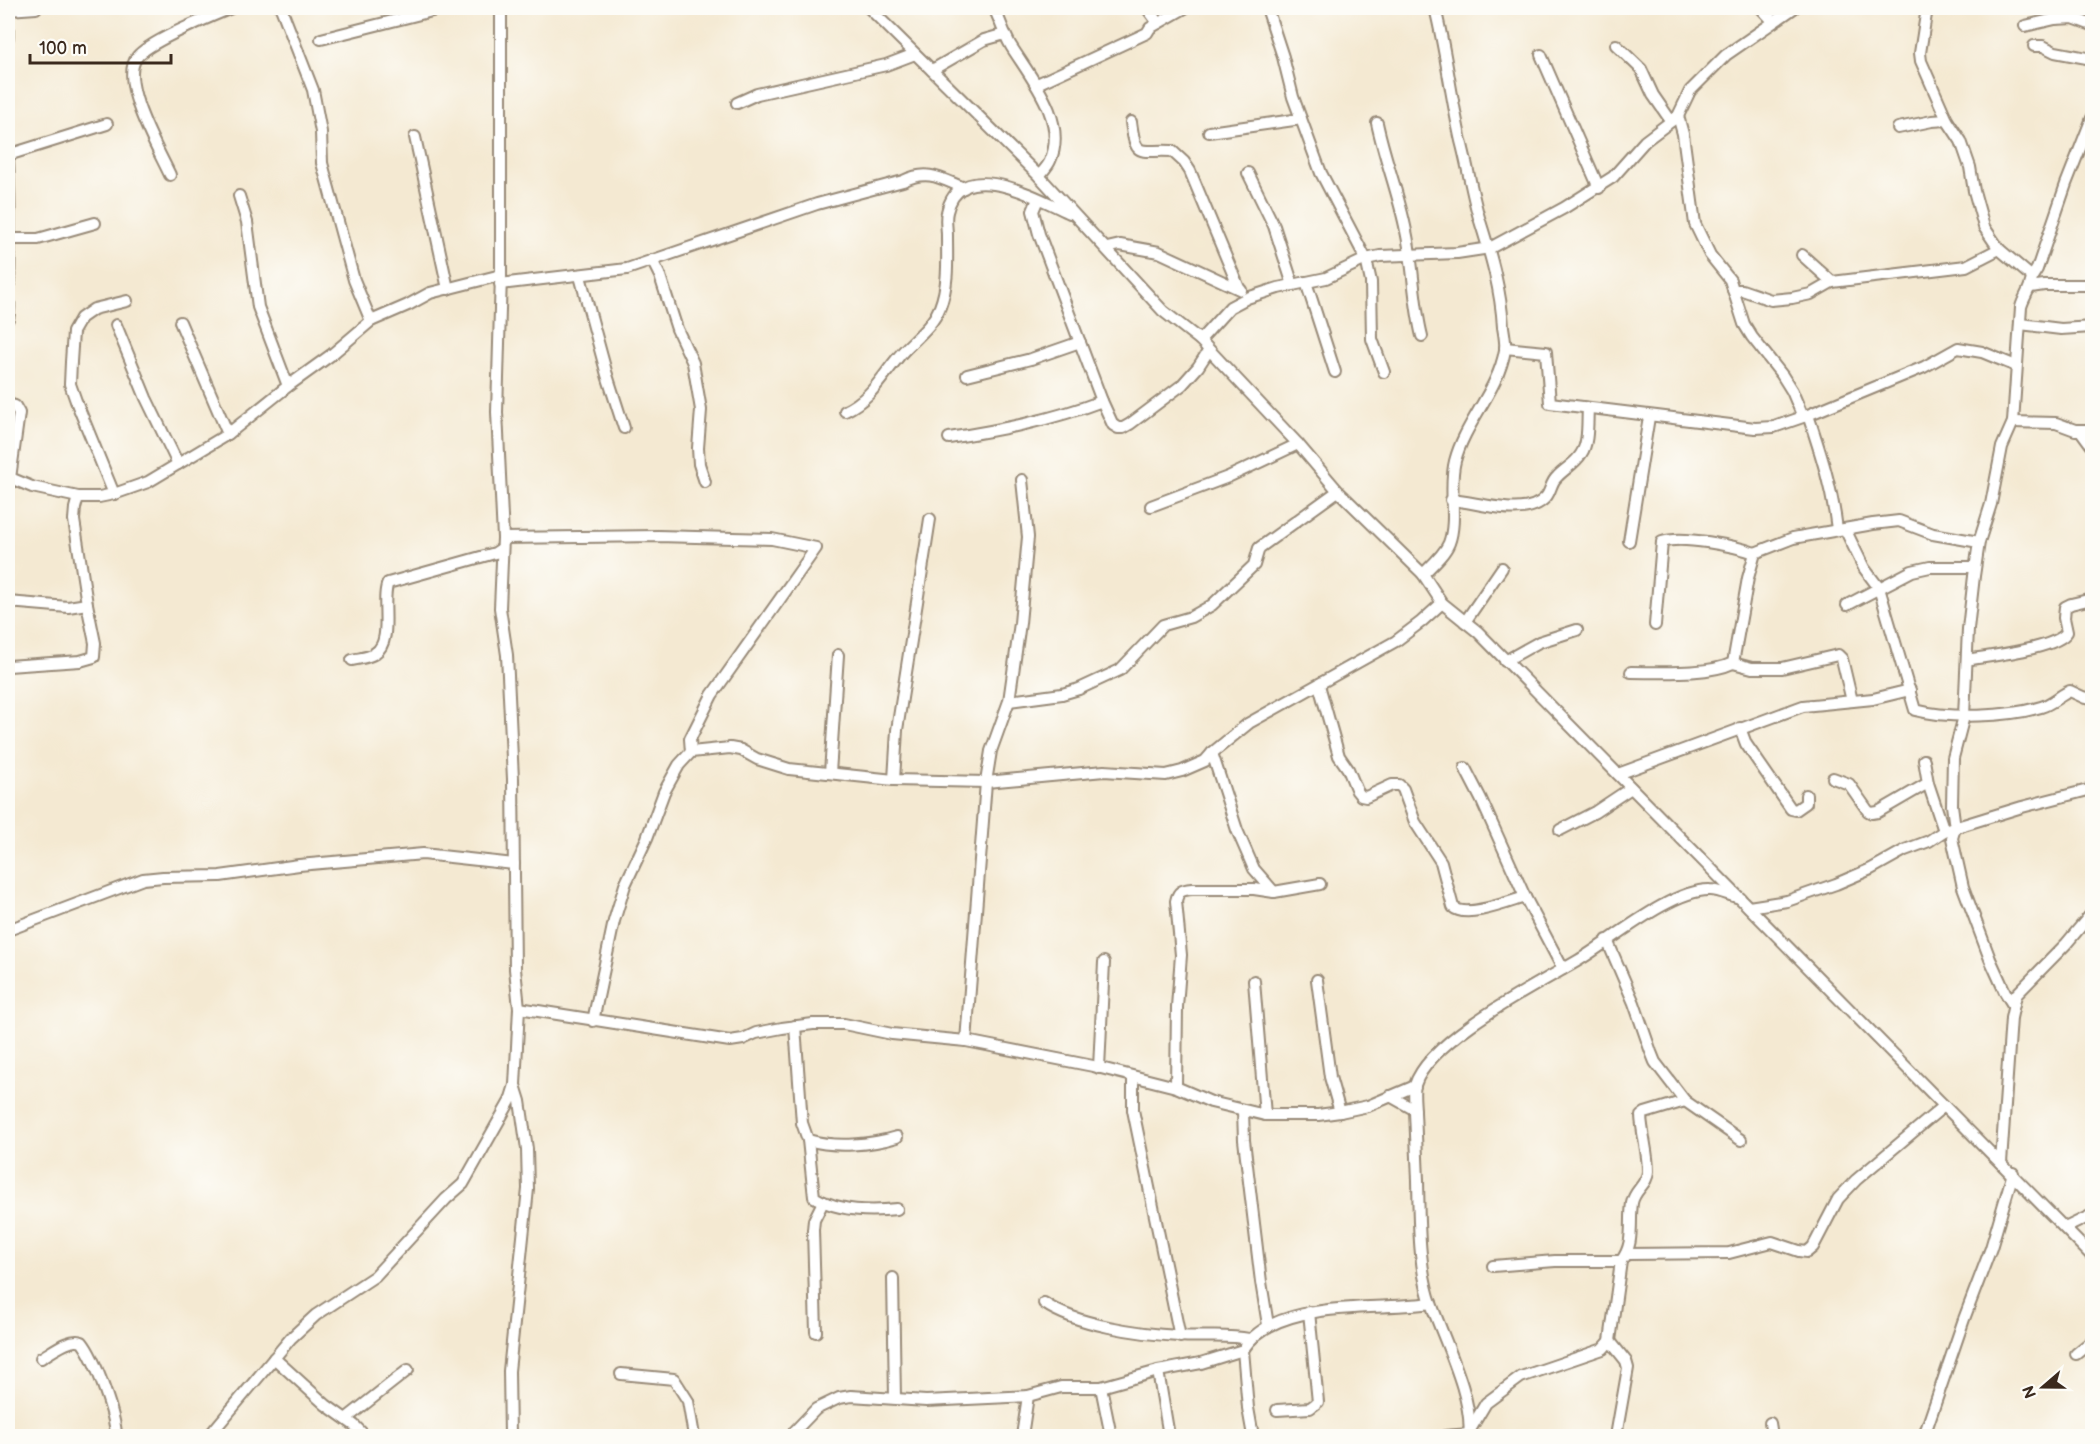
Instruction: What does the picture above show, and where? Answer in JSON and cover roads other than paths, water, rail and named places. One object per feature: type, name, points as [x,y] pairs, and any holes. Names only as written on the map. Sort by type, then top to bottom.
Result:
[{"type":"street","points":[[8,10],[36,8]]},
{"type":"street","points":[[170,175],[135,93],[131,72],[135,59],[146,49],[164,39],[231,8]]},
{"type":"street","points":[[280,8],[313,90],[321,132],[322,163],[354,280],[371,321]]},
{"type":"street","points":[[321,39],[444,8]]},
{"type":"street","points":[[209,1437],[283,1346],[309,1321],[375,1276],[446,1199],[463,1184],[510,1101],[515,1085],[519,1008],[515,969],[513,778],[507,655],[500,608],[502,544],[497,412],[501,279],[501,8]]},
{"type":"street","points":[[869,8],[1039,176],[1163,311],[1200,340],[1298,444],[1338,491],[1423,574],[1442,603],[1478,632],[1944,1106],[2013,1173],[2092,1256]]},
{"type":"street","points":[[994,8],[1005,34],[1037,84],[1051,117],[1054,148],[1050,162],[1039,176]]},
{"type":"street","points":[[1148,8],[1158,23]]},
{"type":"street","points":[[1037,84],[1147,33],[1150,28],[1185,8]]},
{"type":"street","points":[[1268,8],[1301,119],[1329,192],[1344,214],[1366,259],[1371,282],[1372,339],[1384,372]]},
{"type":"street","points":[[1423,574],[1443,553],[1449,543],[1452,529],[1455,461],[1465,435],[1491,389],[1505,348],[1502,313],[1490,248],[1480,220],[1457,122],[1445,50],[1435,8]]},
{"type":"street","points":[[1761,8],[1773,21]]},
{"type":"street","points":[[1200,340],[1230,307],[1247,298],[1333,276],[1366,259],[1380,256],[1472,252],[1490,248],[1599,188],[1619,171],[1645,141],[1674,118],[1690,91],[1726,55],[1794,8]]},
{"type":"street","points":[[1927,8],[1920,53],[1929,81],[1947,120],[1964,149],[1984,227],[1999,249],[2032,282],[2044,285],[2092,285]]},
{"type":"street","points":[[8,17],[8,37]]},
{"type":"street","points":[[2025,26],[2055,18],[2073,18],[2092,25]]},
{"type":"street","points":[[932,70],[984,40],[1005,34]]},
{"type":"street","points":[[1616,45],[1641,69],[1653,95],[1674,118],[1683,134],[1695,224],[1710,255],[1730,280],[1744,324],[1782,375],[1805,416],[1827,472],[1841,529],[1864,568],[1880,588],[1915,710],[1964,716],[2037,708],[2045,706],[2070,691],[2085,698],[2092,697]]},
{"type":"street","points":[[2034,46],[2043,46],[2055,52],[2092,59]]},
{"type":"street","points":[[737,103],[757,94],[886,65],[915,54]]},
{"type":"street","points":[[1541,55],[1599,188]]},
{"type":"street","points":[[1949,829],[1953,758],[1964,716],[1975,567],[2002,447],[2013,423],[2021,307],[2092,118]]},
{"type":"street","points":[[1209,132],[1301,119]]},
{"type":"street","points":[[1898,128],[1947,120]]},
{"type":"street","points":[[1131,122],[1134,144],[1137,149],[1146,152],[1172,152],[1184,162],[1190,171],[1239,288],[1247,298]]},
{"type":"street","points":[[1377,123],[1383,153],[1406,227],[1411,254],[1415,309],[1422,336]]},
{"type":"street","points":[[8,319],[10,310],[8,157],[107,124]]},
{"type":"street","points":[[416,137],[448,289]]},
{"type":"street","points":[[1248,173],[1274,226],[1293,285]]},
{"type":"street","points":[[8,404],[15,406],[19,413],[9,477],[32,487],[78,497],[114,494],[148,482],[228,434],[331,355],[371,321],[408,305],[430,292],[501,279],[580,276],[627,269],[817,204],[903,181],[915,175],[925,174],[939,177],[963,188]]},
{"type":"street","points":[[845,411],[868,397],[901,352],[929,326],[939,310],[947,270],[947,212],[956,195],[963,188],[987,182],[1007,186],[1075,215]]},
{"type":"street","points":[[239,196],[247,222],[258,307],[288,386]]},
{"type":"street","points":[[1038,199],[1033,211],[1034,219],[1113,425],[1123,428],[1182,385],[1209,350]]},
{"type":"street","points":[[9,239],[38,239],[95,223]]},
{"type":"street","points":[[1107,248],[1120,245],[1159,252],[1239,288]]},
{"type":"street","points":[[1733,290],[1742,290],[1772,300],[1792,298],[1811,294],[1832,282],[1966,266],[1999,249]]},
{"type":"street","points":[[1802,255],[1832,282]]},
{"type":"street","points":[[652,261],[660,276],[677,329],[693,363],[701,410],[698,448],[705,482]]},
{"type":"street","points":[[580,276],[624,428]]},
{"type":"street","points":[[1306,282],[1335,372]]},
{"type":"street","points":[[114,494],[70,384],[73,332],[81,318],[94,309],[127,301]]},
{"type":"street","points":[[180,322],[228,434]]},
{"type":"street","points":[[2020,324],[2061,329],[2092,327]]},
{"type":"street","points":[[116,325],[146,398],[178,464]]},
{"type":"street","points":[[967,375],[1022,362],[1080,342]]},
{"type":"street","points":[[1505,348],[1546,351],[1550,403],[1649,417],[1755,428],[1774,427],[1805,416],[1924,367],[1958,348],[1982,352],[2016,366]]},
{"type":"street","points":[[949,438],[990,432],[1066,415],[1102,401]]},
{"type":"street","points":[[1452,500],[1513,509],[1535,506],[1547,497],[1555,478],[1582,454],[1588,408]]},
{"type":"street","points":[[1629,541],[1649,417]]},
{"type":"street","points":[[2013,423],[2056,423],[2087,431],[2092,446]]},
{"type":"street","points":[[1151,506],[1228,477],[1298,444]]},
{"type":"street","points":[[966,1041],[986,782],[991,751],[1009,700],[1020,622],[1028,537],[1022,480]]},
{"type":"street","points":[[1009,700],[1062,694],[1079,689],[1120,670],[1163,625],[1191,617],[1212,605],[1254,565],[1262,545],[1338,491]]},
{"type":"street","points":[[8,666],[80,661],[94,657],[95,643],[74,520],[78,497]]},
{"type":"street","points":[[894,780],[897,730],[930,519]]},
{"type":"street","points":[[1655,625],[1662,542],[1667,540],[1727,545],[1755,553],[1793,538],[1899,521],[1933,534],[1979,542]]},
{"type":"street","points":[[352,660],[371,655],[380,649],[386,624],[385,592],[388,584],[495,553],[502,544],[564,536],[739,538],[772,539],[816,548],[712,695],[690,739],[691,752]]},
{"type":"street","points":[[1733,663],[1748,578],[1755,553]]},
{"type":"street","points":[[1847,605],[1912,571],[1930,567],[1975,567]]},
{"type":"street","points":[[1465,622],[1502,568]]},
{"type":"street","points":[[1967,660],[2043,646],[2064,637],[2067,632],[2063,612],[2065,607],[2092,599]]},
{"type":"street","points":[[8,602],[68,607],[87,604]]},
{"type":"street","points":[[592,1021],[614,921],[625,885],[647,838],[664,792],[679,765],[691,752],[730,748],[741,750],[757,759],[789,769],[894,780],[986,782],[1104,771],[1166,775],[1205,761],[1249,723],[1396,641],[1442,603]]},
{"type":"street","points":[[1505,661],[1539,642],[1576,630]]},
{"type":"street","points":[[830,773],[838,655]]},
{"type":"street","points":[[1631,672],[1703,670],[1723,668],[1733,663],[1752,668],[1782,668],[1838,655],[1842,659],[1852,701]]},
{"type":"street","points":[[1319,685],[1339,756],[1361,796],[1366,798],[1392,785],[1399,785],[1403,789],[1415,822],[1441,862],[1453,907],[1469,912],[1525,897]]},
{"type":"street","points":[[1618,774],[1803,705],[1874,699],[1910,690]]},
{"type":"street","points":[[1740,728],[1746,744],[1791,809],[1796,810],[1806,803],[1806,795]]},
{"type":"street","points":[[1212,753],[1237,830],[1254,869],[1274,892]]},
{"type":"street","points":[[1924,760],[1928,783],[1952,838],[1973,918],[2005,992],[2013,1005]]},
{"type":"street","points":[[1465,768],[1525,897],[1563,969]]},
{"type":"street","points":[[1833,778],[1849,784],[1868,811],[1872,813],[1878,812],[1928,783]]},
{"type":"street","points":[[1560,830],[1595,812],[1631,788]]},
{"type":"street","points":[[1749,907],[1787,901],[1836,884],[1871,869],[1905,850],[1929,841],[1949,829],[2092,789]]},
{"type":"street","points":[[8,930],[143,879],[220,876],[320,862],[423,854],[514,864]]},
{"type":"street","points":[[1176,1087],[1177,1007],[1181,955],[1177,895],[1182,890],[1192,889],[1254,889],[1274,892],[1320,884]]},
{"type":"street","points":[[1469,1433],[1465,1396],[1431,1303],[1420,1247],[1415,1086],[1431,1058],[1474,1023],[1662,906],[1704,890],[1713,889],[1740,898]]},
{"type":"street","points":[[2001,1163],[2013,1005],[2016,995],[2066,944],[2092,913]]},
{"type":"street","points":[[1607,940],[1634,1003],[1655,1062],[1685,1101],[1741,1140]]},
{"type":"street","points":[[1099,1068],[1104,962]]},
{"type":"street","points":[[1317,980],[1330,1077],[1340,1112]]},
{"type":"street","points":[[1254,981],[1265,1115]]},
{"type":"street","points":[[519,1008],[730,1041],[743,1040],[756,1033],[795,1026],[844,1024],[892,1034],[966,1041],[1099,1068],[1176,1087],[1211,1102],[1265,1115],[1318,1115],[1340,1112],[1368,1106],[1415,1086]]},
{"type":"street","points":[[795,1026],[802,1123],[808,1140],[814,1197],[823,1202],[850,1209],[883,1211],[897,1209]]},
{"type":"street","points":[[1133,1078],[1133,1110],[1180,1336]]},
{"type":"street","points":[[510,1437],[509,1371],[528,1190],[527,1149],[520,1101],[515,1085]]},
{"type":"street","points":[[1390,1096],[1415,1110]]},
{"type":"street","points":[[1469,1433],[1486,1403],[1521,1377],[1603,1349],[1610,1341],[1624,1258],[1631,1235],[1632,1202],[1648,1173],[1641,1116],[1685,1101]]},
{"type":"street","points":[[1493,1266],[1555,1261],[1729,1254],[1772,1242],[1807,1252],[1813,1247],[1838,1199],[1856,1180],[1944,1106]]},
{"type":"street","points":[[1243,1111],[1244,1140],[1268,1325]]},
{"type":"street","points":[[808,1140],[819,1143],[857,1144],[897,1137]]},
{"type":"street","points":[[1924,1437],[1991,1248],[2013,1173]]},
{"type":"street","points":[[816,1332],[813,1230],[814,1220],[823,1202]]},
{"type":"street","points":[[2065,1228],[2092,1215]]},
{"type":"street","points":[[893,1278],[895,1398]]},
{"type":"street","points":[[1044,1303],[1074,1318],[1117,1328],[1180,1336],[1231,1335],[1249,1339]]},
{"type":"street","points":[[1253,1437],[1243,1350],[1249,1339],[1268,1325],[1309,1312],[1365,1306],[1407,1306],[1431,1303]]},
{"type":"street","points":[[1277,1410],[1310,1408],[1318,1402],[1309,1312]]},
{"type":"street","points":[[41,1358],[70,1342],[77,1340],[82,1342],[106,1396],[115,1422],[116,1437]]},
{"type":"street","points":[[1610,1341],[1626,1361],[1628,1368],[1616,1437]]},
{"type":"street","points":[[2076,1354],[2092,1341]]},
{"type":"street","points":[[790,1437],[816,1409],[839,1398],[851,1396],[926,1401],[1028,1396],[1061,1387],[1101,1387],[1158,1371],[1201,1363],[1243,1350]]},
{"type":"street","points":[[274,1358],[326,1405],[346,1418],[365,1437]]},
{"type":"street","points":[[346,1418],[408,1370]]},
{"type":"street","points":[[1158,1371],[1169,1437]]},
{"type":"street","points":[[621,1374],[674,1379],[688,1401],[694,1437]]},
{"type":"street","points":[[1101,1387],[1111,1437]]},
{"type":"street","points":[[1022,1437],[1028,1396]]},
{"type":"street","points":[[1770,1423],[1772,1437]]},
{"type":"street","points":[[1445,1437],[1469,1433]]}]
